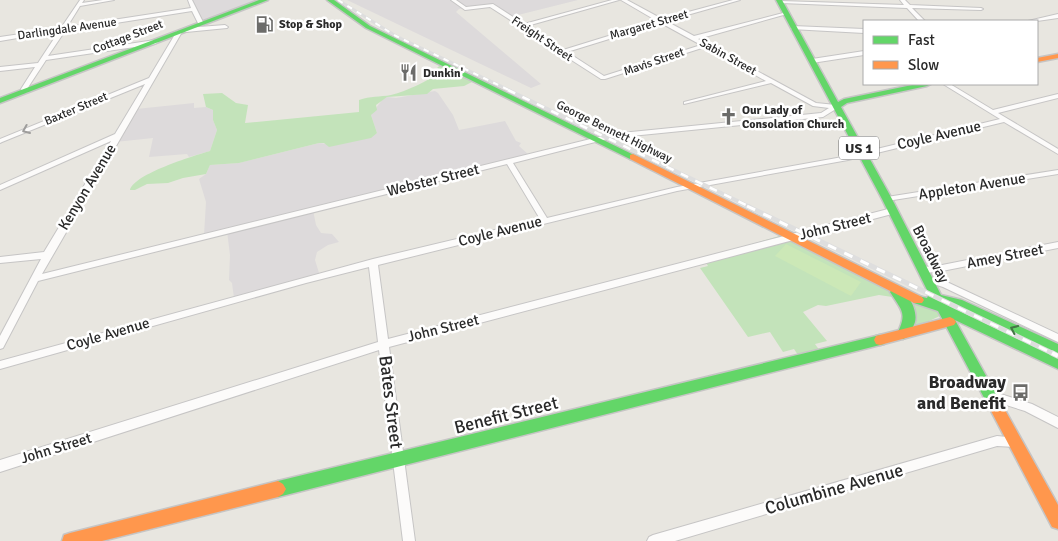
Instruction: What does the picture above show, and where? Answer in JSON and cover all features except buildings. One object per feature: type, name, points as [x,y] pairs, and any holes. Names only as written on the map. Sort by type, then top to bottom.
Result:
[{"type":"main road","name":"George Bennett Highway","points":[[330,0],[382,34],[886,283],[906,288],[939,303],[1058,364]]},
{"type":"main road","name":"Cottage Street","points":[[0,101],[260,1]]},
{"type":"main road","name":"Broadway","points":[[782,5],[887,199],[939,303],[1058,521]]},
{"type":"main road","points":[[1038,60],[1058,56]]},
{"type":"main road","points":[[836,107],[844,102],[922,85]]},
{"type":"main road","points":[[886,283],[907,304],[911,313],[910,325],[903,334]]},
{"type":"main road","name":"George Bennett Highway","points":[[939,303],[958,303],[1058,350]]},
{"type":"main road","name":"Benefit Street","points":[[70,541],[950,322]]},
{"type":"street","points":[[25,92],[24,89],[81,2],[112,0]]},
{"type":"street","points":[[190,0],[201,24]]},
{"type":"street","name":"Freight Street","points":[[453,0],[465,9],[491,5],[603,78]]},
{"type":"street","points":[[523,26],[617,0]]},
{"type":"street","name":"Sabin Street","points":[[624,0],[815,105],[836,107]]},
{"type":"street","name":"Margaret Street","points":[[561,52],[661,21],[738,0]]},
{"type":"street","points":[[902,0],[921,20]]},
{"type":"street","points":[[694,38],[782,5],[981,9]]},
{"type":"street","name":"Darlingdale Avenue","points":[[0,38],[193,9]]},
{"type":"street","points":[[1036,20],[1058,16]]},
{"type":"street","points":[[182,31],[225,27]]},
{"type":"street","points":[[793,28],[863,31]]},
{"type":"street","name":"Kenyon Avenue","points":[[0,345],[3,334],[47,255],[182,31]]},
{"type":"street","points":[[45,58],[155,42]]},
{"type":"street","name":"Mavis Street","points":[[603,78],[706,45]]},
{"type":"street","points":[[812,61],[863,52]]},
{"type":"street","points":[[0,69],[40,65]]},
{"type":"street","name":"Baxter Street","points":[[0,141],[152,79]]},
{"type":"street","points":[[686,104],[772,81]]},
{"type":"street","points":[[948,85],[1058,152]]},
{"type":"street","points":[[992,112],[1058,96]]},
{"type":"street","name":"Webster Street","points":[[34,279],[596,139],[824,115],[836,107]]},
{"type":"street","name":"Coyle Avenue","points":[[0,365],[373,262],[693,186],[848,158],[1005,120]]},
{"type":"street","points":[[0,188],[118,135]]},
{"type":"street","points":[[509,162],[546,220]]},
{"type":"street","name":"Appleton Avenue","points":[[887,199],[1058,172]]},
{"type":"street","name":"John Street","points":[[0,466],[383,344],[892,211]]},
{"type":"street","name":"Amey Street","points":[[925,274],[937,269],[1058,246]]},
{"type":"street","points":[[0,260],[47,255]]},
{"type":"street","name":"Bates Street","points":[[373,262],[409,541]]},
{"type":"street","points":[[925,274],[1058,338]]},
{"type":"street","points":[[991,396],[1028,407],[1058,423]]},
{"type":"street","name":"Columbine Avenue","points":[[653,541],[997,441],[1015,442]]},
{"type":"shaded area","points":[[190,0],[262,0],[199,24]]},
{"type":"shaded area","points":[[347,0],[578,0],[510,17],[489,4],[459,9],[456,12],[541,84],[531,88]]},
{"type":"shaded area","points":[[435,91],[453,115],[459,130],[505,121],[516,141],[521,143],[519,146],[529,155],[313,210],[316,225],[321,233],[332,234],[339,242],[328,245],[317,252],[315,260],[319,273],[234,298],[232,283],[229,280],[230,255],[227,231],[204,235],[206,202],[199,179],[206,174],[210,165],[239,163],[319,143],[336,145],[377,133],[371,115],[382,100],[387,97],[396,98]]},
{"type":"shaded area","points":[[194,103],[194,108],[206,107],[213,110],[213,120],[217,130],[210,151],[189,157],[187,154],[149,157],[153,138],[115,142],[136,109]]},
{"type":"green space","points":[[442,63],[476,80],[464,86],[433,89],[427,94],[387,97],[376,105],[377,110],[371,115],[377,133],[371,138],[329,147],[324,143],[319,143],[239,163],[210,165],[206,174],[168,183],[147,184],[135,190],[130,190],[134,184],[153,172],[178,161],[210,151],[217,130],[213,120],[213,110],[206,107],[203,94],[222,93],[236,103],[248,105],[245,123],[359,112],[359,100],[391,95],[410,88],[442,72],[437,68]]},
{"type":"green space","points":[[783,235],[931,300],[944,314],[910,330],[909,319],[899,298],[879,295],[826,306],[818,305],[803,312],[827,341],[815,344],[820,351],[798,355],[794,349],[783,352],[770,332],[748,337],[700,268],[708,266],[703,258]]},
{"type":"green space","points":[[786,244],[861,282],[851,296],[775,256]]},
{"type":"railway","points":[[338,0],[396,36],[511,91]]},
{"type":"railway","points":[[508,90],[750,207]]},
{"type":"railway","points":[[747,206],[1054,354]]},
{"type":"railway","points":[[1054,354],[1058,356]]},
{"type":"traffic: fast","points":[[0,101],[265,0]]},
{"type":"traffic: fast","points":[[330,0],[368,27],[633,157]]},
{"type":"traffic: fast","points":[[779,0],[887,199],[937,298],[995,405]]},
{"type":"traffic: fast","points":[[836,107],[844,101],[922,85]]},
{"type":"traffic: fast","points":[[896,292],[905,302],[909,312],[909,322],[903,334]]},
{"type":"traffic: fast","points":[[932,297],[958,303],[1058,350]]},
{"type":"traffic: fast","points":[[918,300],[942,308],[1058,364]]},
{"type":"traffic: fast","points":[[278,489],[880,340]]},
{"type":"traffic: slow","points":[[1038,60],[1058,56]]},
{"type":"traffic: slow","points":[[633,157],[918,300]]},
{"type":"traffic: slow","points":[[880,340],[950,322]]},
{"type":"traffic: slow","points":[[995,405],[1058,521]]},
{"type":"traffic: slow","points":[[70,541],[278,489]]},
{"type":"place","name":"Stop & Shop","points":[[265,24]]},
{"type":"place","name":"Dunkin'","points":[[409,73]]},
{"type":"place","name":"Our Lady of Consolation Church","points":[[728,117]]},
{"type":"place","name":"Broadway and Benefit","points":[[1020,392]]}]
